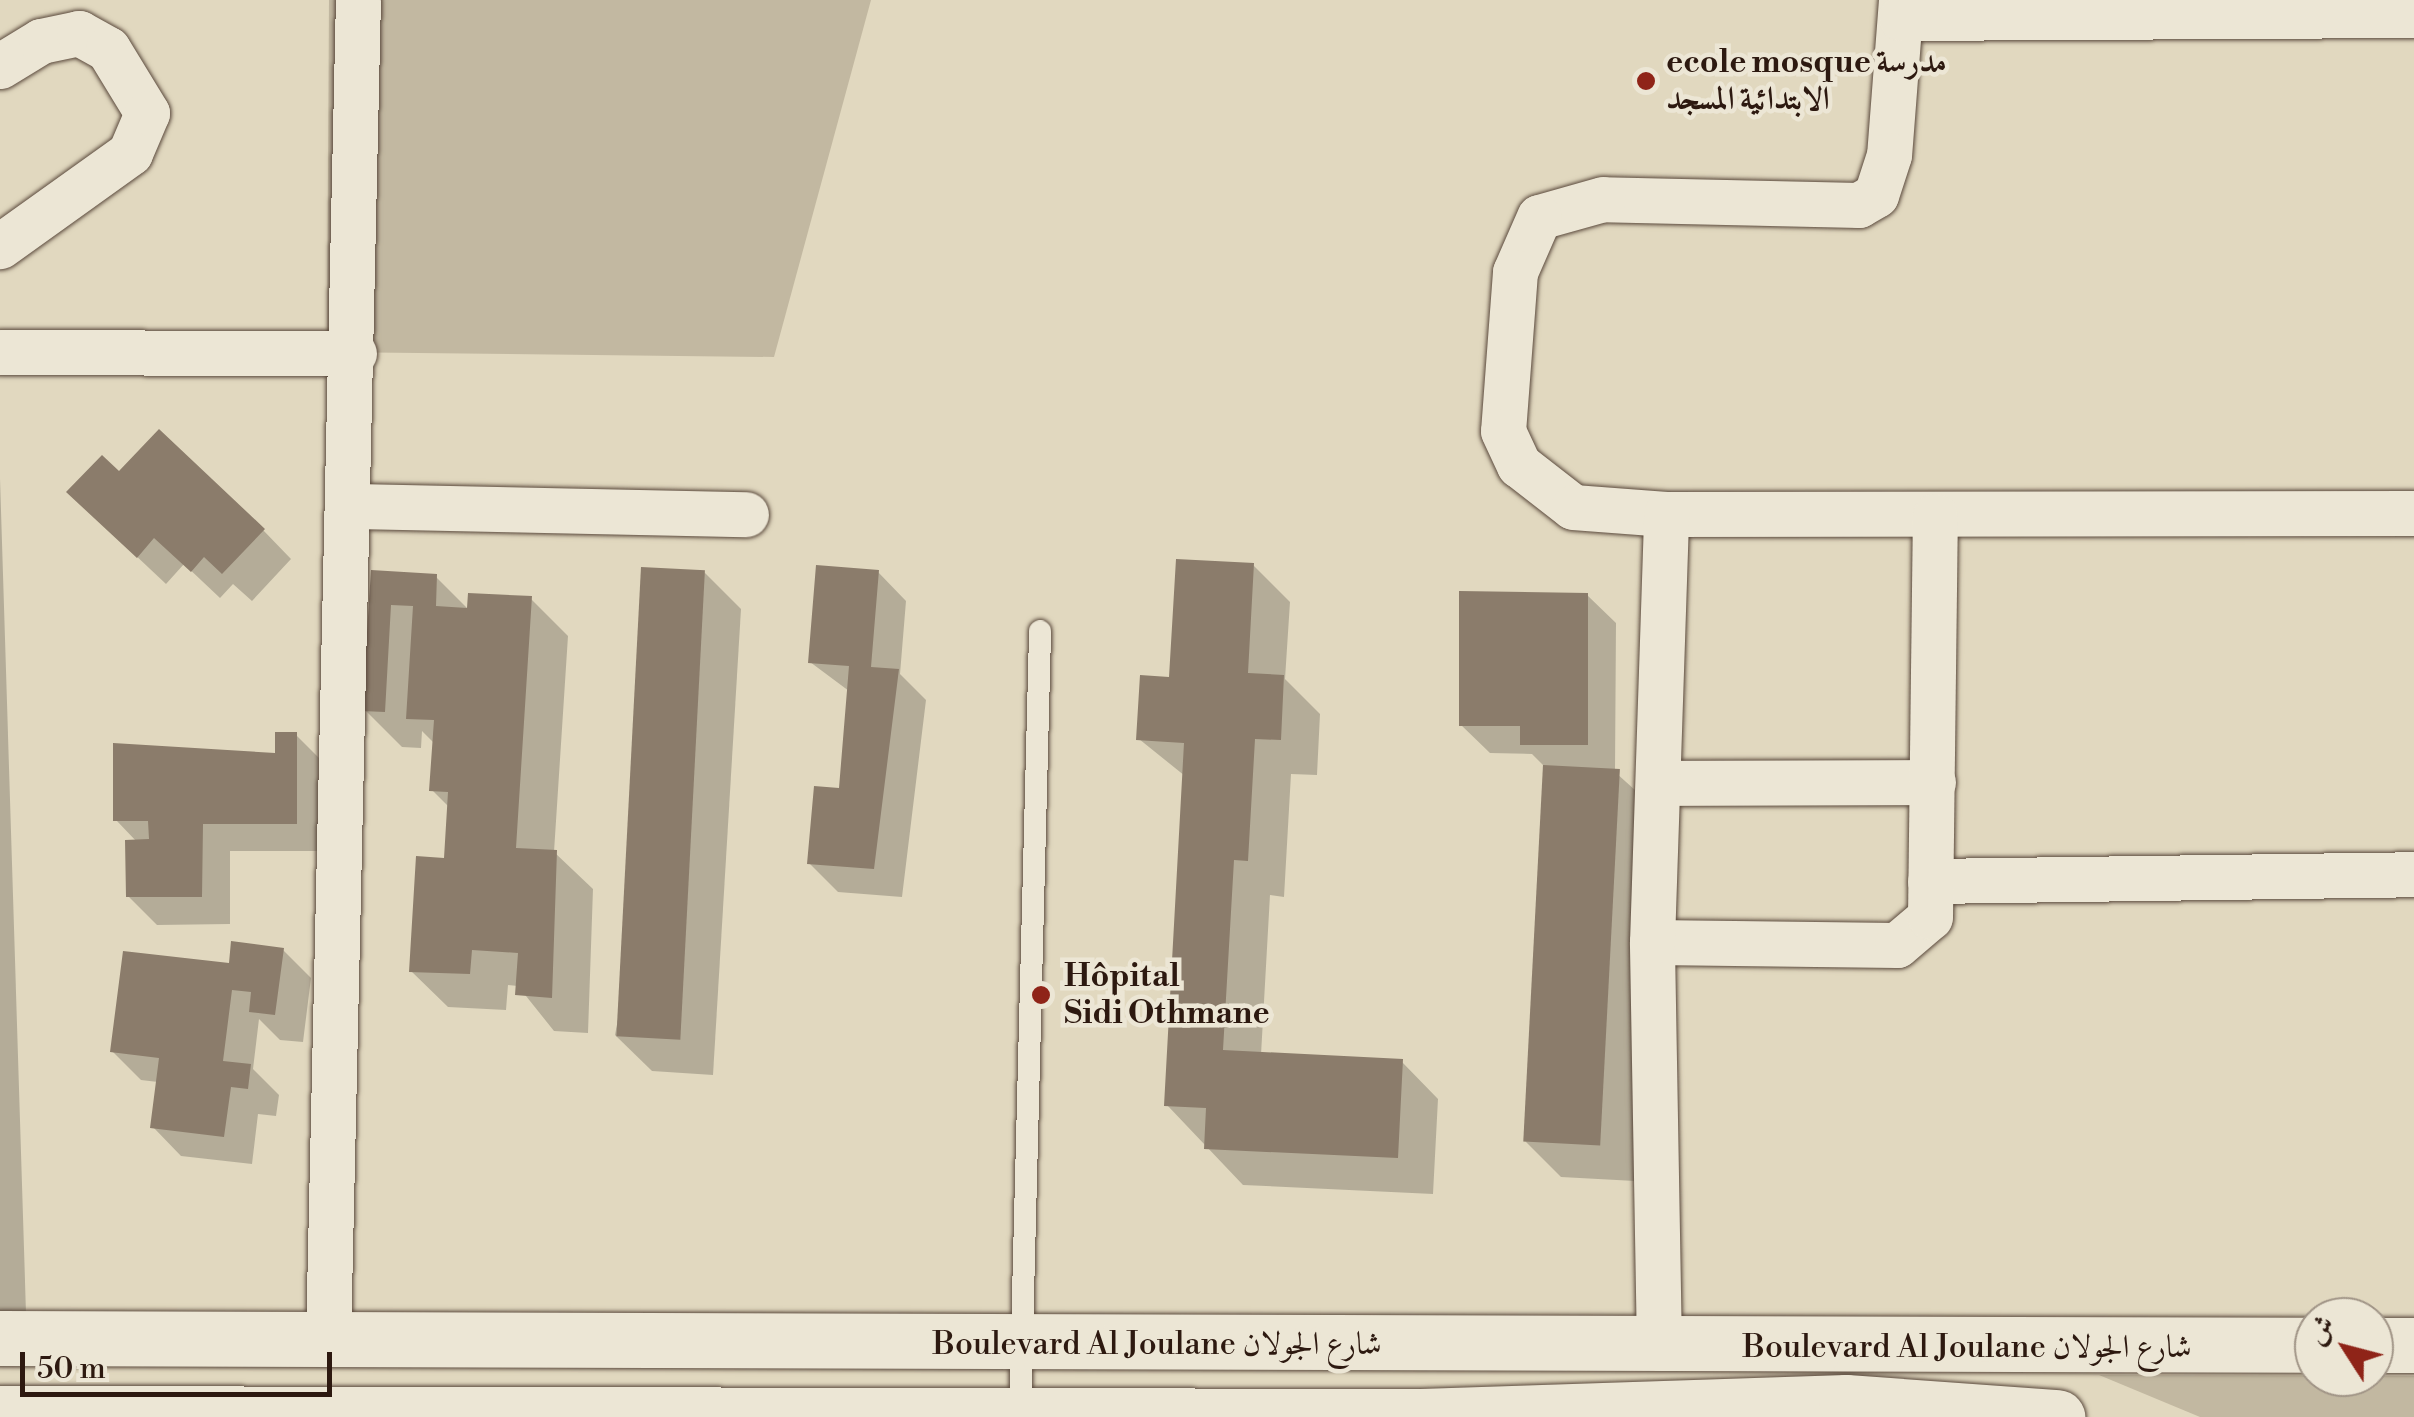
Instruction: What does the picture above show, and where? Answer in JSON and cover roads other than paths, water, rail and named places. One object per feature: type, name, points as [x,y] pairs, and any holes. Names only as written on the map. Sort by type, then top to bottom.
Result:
[{"type":"main road","name":"Boulevard Al Joulane شارع الجولان","points":[[0,1338],[1659,1348],[2294,1346]]},
{"type":"main road","name":"Boulevard Al Joulane شارع الجولان","points":[[0,1413],[1120,1416],[1846,1410],[2057,1417]]},
{"type":"street","points":[[328,1340],[354,506],[358,0]]},
{"type":"street","points":[[2414,15],[2265,7],[1901,9],[1889,155],[1876,194],[1858,205],[1603,199],[1539,217],[1524,240],[1503,430],[1519,465],[1573,507],[1666,514],[1935,516],[2414,513]]},
{"type":"street","points":[[0,66],[41,41],[79,33],[108,49],[147,114],[130,153],[0,246]]},
{"type":"street","points":[[0,352],[354,353]]},
{"type":"street","points":[[354,506],[746,514]]},
{"type":"street","points":[[1659,1348],[1652,942],[1666,514]]},
{"type":"street","points":[[1652,942],[1897,944],[1930,917],[1935,516]]},
{"type":"street","points":[[1658,783],[1933,782]]},
{"type":"street","points":[[1930,881],[2414,874]]},
{"type":"lane","points":[[1020,1413],[1025,1343],[1040,631]]},
{"type":"place","name":"ecole mosque مدرسة الابتدائية المسجد","points":[[1646,81]]},
{"type":"place","name":"Hôpital Sidi Othmane","points":[[1041,995]]}]
